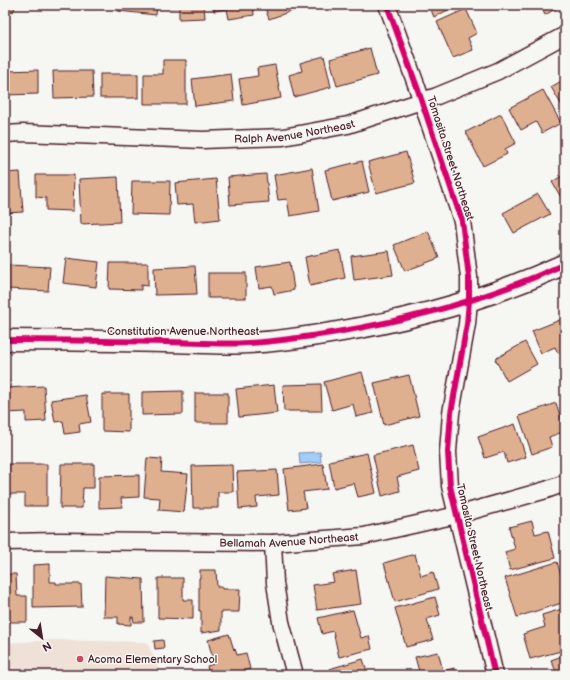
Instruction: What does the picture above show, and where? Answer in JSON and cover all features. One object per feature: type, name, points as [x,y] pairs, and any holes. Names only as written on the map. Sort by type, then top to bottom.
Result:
[{"type":"street","name":"Tomasita Street Northeast","points":[[387,5],[422,102],[462,222],[469,278],[469,301],[467,324],[451,413],[448,452],[450,486],[495,675]]},
{"type":"street","name":"Ralph Avenue Northeast","points":[[5,134],[23,133],[203,140],[282,137],[348,126],[422,102],[498,71],[565,36]]},
{"type":"street","name":"Constitution Avenue Northeast","points":[[5,340],[246,343],[298,338],[368,327],[469,301],[536,277],[565,264]]},
{"type":"street","name":"Bellamah Avenue Northeast","points":[[5,542],[60,540],[273,543],[364,536],[457,515],[546,490],[565,483]]},
{"type":"street","points":[[273,543],[275,584],[281,622],[295,675]]},
{"type":"shaded area","name":"Acoma Elementary School","points":[[53,640],[147,642],[161,675],[5,675],[5,643]]},
{"type":"water","points":[[320,452],[321,462],[300,464],[299,453]]},
{"type":"building","points":[[5,5],[16,5],[13,12],[5,9]]},
{"type":"building","points":[[45,5],[65,5],[64,8]]},
{"type":"building","points":[[118,5],[157,5],[156,15],[118,11]]},
{"type":"building","points":[[166,5],[204,5],[205,18],[179,19],[179,7],[166,8]]},
{"type":"building","points":[[214,5],[253,5],[254,15],[229,19],[227,9],[214,11]]},
{"type":"building","points":[[264,5],[306,5],[306,6],[269,19]]},
{"type":"building","points":[[429,5],[458,5],[434,17]]},
{"type":"building","points":[[540,5],[562,5],[545,15]]},
{"type":"building","points":[[466,9],[477,33],[468,38],[473,50],[453,58],[437,22]]},
{"type":"building","points":[[370,48],[377,75],[337,86],[330,59]]},
{"type":"building","points":[[324,56],[331,87],[294,97],[289,75],[302,71],[300,63]]},
{"type":"building","points":[[163,60],[186,60],[186,104],[144,104],[144,74],[163,74]]},
{"type":"building","points":[[275,65],[281,98],[243,105],[239,79],[258,76],[257,68]]},
{"type":"building","points":[[38,70],[38,94],[5,95],[5,71]]},
{"type":"building","points":[[53,71],[92,71],[93,97],[54,98]]},
{"type":"building","points":[[100,74],[138,74],[138,98],[100,98]]},
{"type":"building","points":[[231,74],[234,101],[195,106],[192,79]]},
{"type":"building","points":[[565,79],[565,108],[564,109],[551,87]]},
{"type":"building","points":[[543,90],[561,123],[542,133],[536,122],[521,130],[509,108]]},
{"type":"building","points":[[501,114],[516,143],[505,149],[507,154],[483,166],[466,132]]},
{"type":"building","points":[[406,152],[415,183],[376,193],[368,162]]},
{"type":"building","points":[[362,161],[369,192],[332,201],[325,170]]},
{"type":"building","points":[[312,168],[319,211],[290,216],[287,199],[278,200],[274,175]]},
{"type":"building","points":[[20,172],[23,212],[5,213],[5,173]]},
{"type":"building","points":[[266,174],[269,202],[230,205],[228,177]]},
{"type":"building","points":[[565,174],[565,204],[552,182]]},
{"type":"building","points":[[36,175],[74,175],[73,211],[46,210],[46,198],[36,197]]},
{"type":"building","points":[[118,177],[120,222],[81,224],[79,179]]},
{"type":"building","points":[[216,179],[220,219],[195,222],[193,204],[177,205],[175,183]]},
{"type":"building","points":[[132,181],[170,181],[169,215],[131,214]]},
{"type":"building","points":[[538,194],[550,214],[514,233],[503,213]]},
{"type":"building","points":[[428,231],[439,258],[405,271],[394,245]]},
{"type":"building","points":[[340,250],[345,278],[310,286],[305,257]]},
{"type":"building","points":[[389,251],[393,275],[354,280],[351,256]]},
{"type":"building","points":[[66,258],[99,262],[96,287],[63,283]]},
{"type":"building","points":[[290,262],[294,290],[274,294],[272,286],[259,288],[256,267]]},
{"type":"building","points":[[110,263],[148,263],[148,286],[141,285],[141,290],[109,289]]},
{"type":"building","points":[[8,265],[50,267],[48,291],[7,289]]},
{"type":"building","points":[[195,266],[197,294],[155,295],[154,268]]},
{"type":"building","points":[[208,273],[246,273],[246,298],[208,298]]},
{"type":"building","points":[[565,318],[565,351],[558,353],[555,347],[541,353],[532,331]]},
{"type":"building","points":[[525,342],[537,364],[507,381],[495,359]]},
{"type":"building","points":[[362,372],[373,413],[356,417],[353,404],[332,410],[324,382]]},
{"type":"building","points":[[409,375],[419,416],[384,425],[374,383]]},
{"type":"building","points":[[321,384],[322,411],[284,411],[283,385]]},
{"type":"building","points":[[274,385],[277,413],[239,417],[236,389]]},
{"type":"building","points":[[44,386],[46,421],[26,422],[26,412],[5,413],[5,388]]},
{"type":"building","points":[[183,391],[183,414],[142,415],[142,392]]},
{"type":"building","points":[[195,393],[228,393],[228,423],[195,423]]},
{"type":"building","points":[[102,394],[129,394],[129,432],[102,431]]},
{"type":"building","points":[[86,395],[91,422],[79,424],[80,432],[65,434],[63,421],[55,422],[51,400]]},
{"type":"building","points":[[556,403],[565,431],[549,437],[552,447],[532,454],[519,416]]},
{"type":"building","points":[[515,424],[526,457],[507,463],[504,452],[485,458],[478,437]]},
{"type":"building","points":[[413,445],[419,471],[397,477],[400,491],[382,496],[373,455]]},
{"type":"building","points":[[367,453],[376,493],[358,497],[354,483],[334,488],[329,461]]},
{"type":"building","points":[[147,458],[162,459],[161,472],[188,474],[184,512],[159,510],[160,498],[144,497]]},
{"type":"building","points":[[8,464],[47,464],[47,506],[25,506],[25,494],[8,494]]},
{"type":"building","points":[[61,464],[94,464],[94,488],[83,488],[82,508],[60,508]]},
{"type":"building","points":[[323,464],[327,489],[303,492],[306,508],[289,510],[284,469]]},
{"type":"building","points":[[232,465],[233,492],[218,492],[218,508],[193,508],[192,466]]},
{"type":"building","points":[[277,470],[279,495],[256,497],[257,507],[239,509],[237,472]]},
{"type":"building","points":[[139,475],[139,497],[121,498],[122,507],[99,508],[99,476]]},
{"type":"building","points":[[532,521],[535,534],[548,531],[555,558],[510,570],[505,552],[515,549],[509,527]]},
{"type":"building","points":[[415,554],[421,576],[433,572],[438,589],[395,602],[384,563]]},
{"type":"building","points":[[557,562],[565,588],[565,602],[517,617],[505,578]]},
{"type":"building","points":[[50,564],[50,582],[56,582],[56,584],[81,584],[82,607],[33,608],[33,565]]},
{"type":"building","points":[[200,570],[216,570],[217,587],[222,587],[222,589],[240,589],[239,612],[221,612],[221,630],[201,633],[201,611],[199,611]]},
{"type":"building","points":[[356,570],[361,604],[317,610],[313,585],[334,582],[332,574]]},
{"type":"building","points":[[5,574],[16,574],[17,596],[27,596],[27,622],[5,622]]},
{"type":"building","points":[[105,576],[143,579],[144,622],[134,622],[133,617],[131,617],[131,625],[118,624],[118,617],[104,617]]},
{"type":"building","points":[[158,578],[183,578],[183,600],[193,600],[193,619],[158,618]]},
{"type":"building","points":[[435,597],[440,615],[427,619],[433,640],[406,647],[395,608]]},
{"type":"building","points":[[562,609],[565,619],[565,650],[530,659],[523,634],[545,627],[542,615]]},
{"type":"building","points":[[353,610],[361,638],[369,636],[372,649],[339,657],[333,631],[322,634],[318,618]]},
{"type":"building","points":[[229,634],[237,655],[246,653],[250,669],[229,675],[209,675],[207,666],[214,664],[208,640]]},
{"type":"building","points":[[163,640],[164,648],[155,649],[154,641]]},
{"type":"building","points":[[438,652],[443,671],[454,668],[455,675],[420,675],[415,657]]},
{"type":"building","points":[[565,655],[565,675],[546,675],[556,671],[551,660]]},
{"type":"building","points":[[363,659],[368,675],[331,675],[329,669]]},
{"type":"cycle path","points":[[387,5],[417,87],[462,221],[469,277],[469,301],[467,324],[451,413],[448,452],[450,486],[495,675]]},
{"type":"cycle path","points":[[5,340],[227,344],[292,339],[366,327],[453,306],[510,287],[565,264]]},
{"type":"place","name":"Acoma Elementary School","points":[[80,659]]}]
